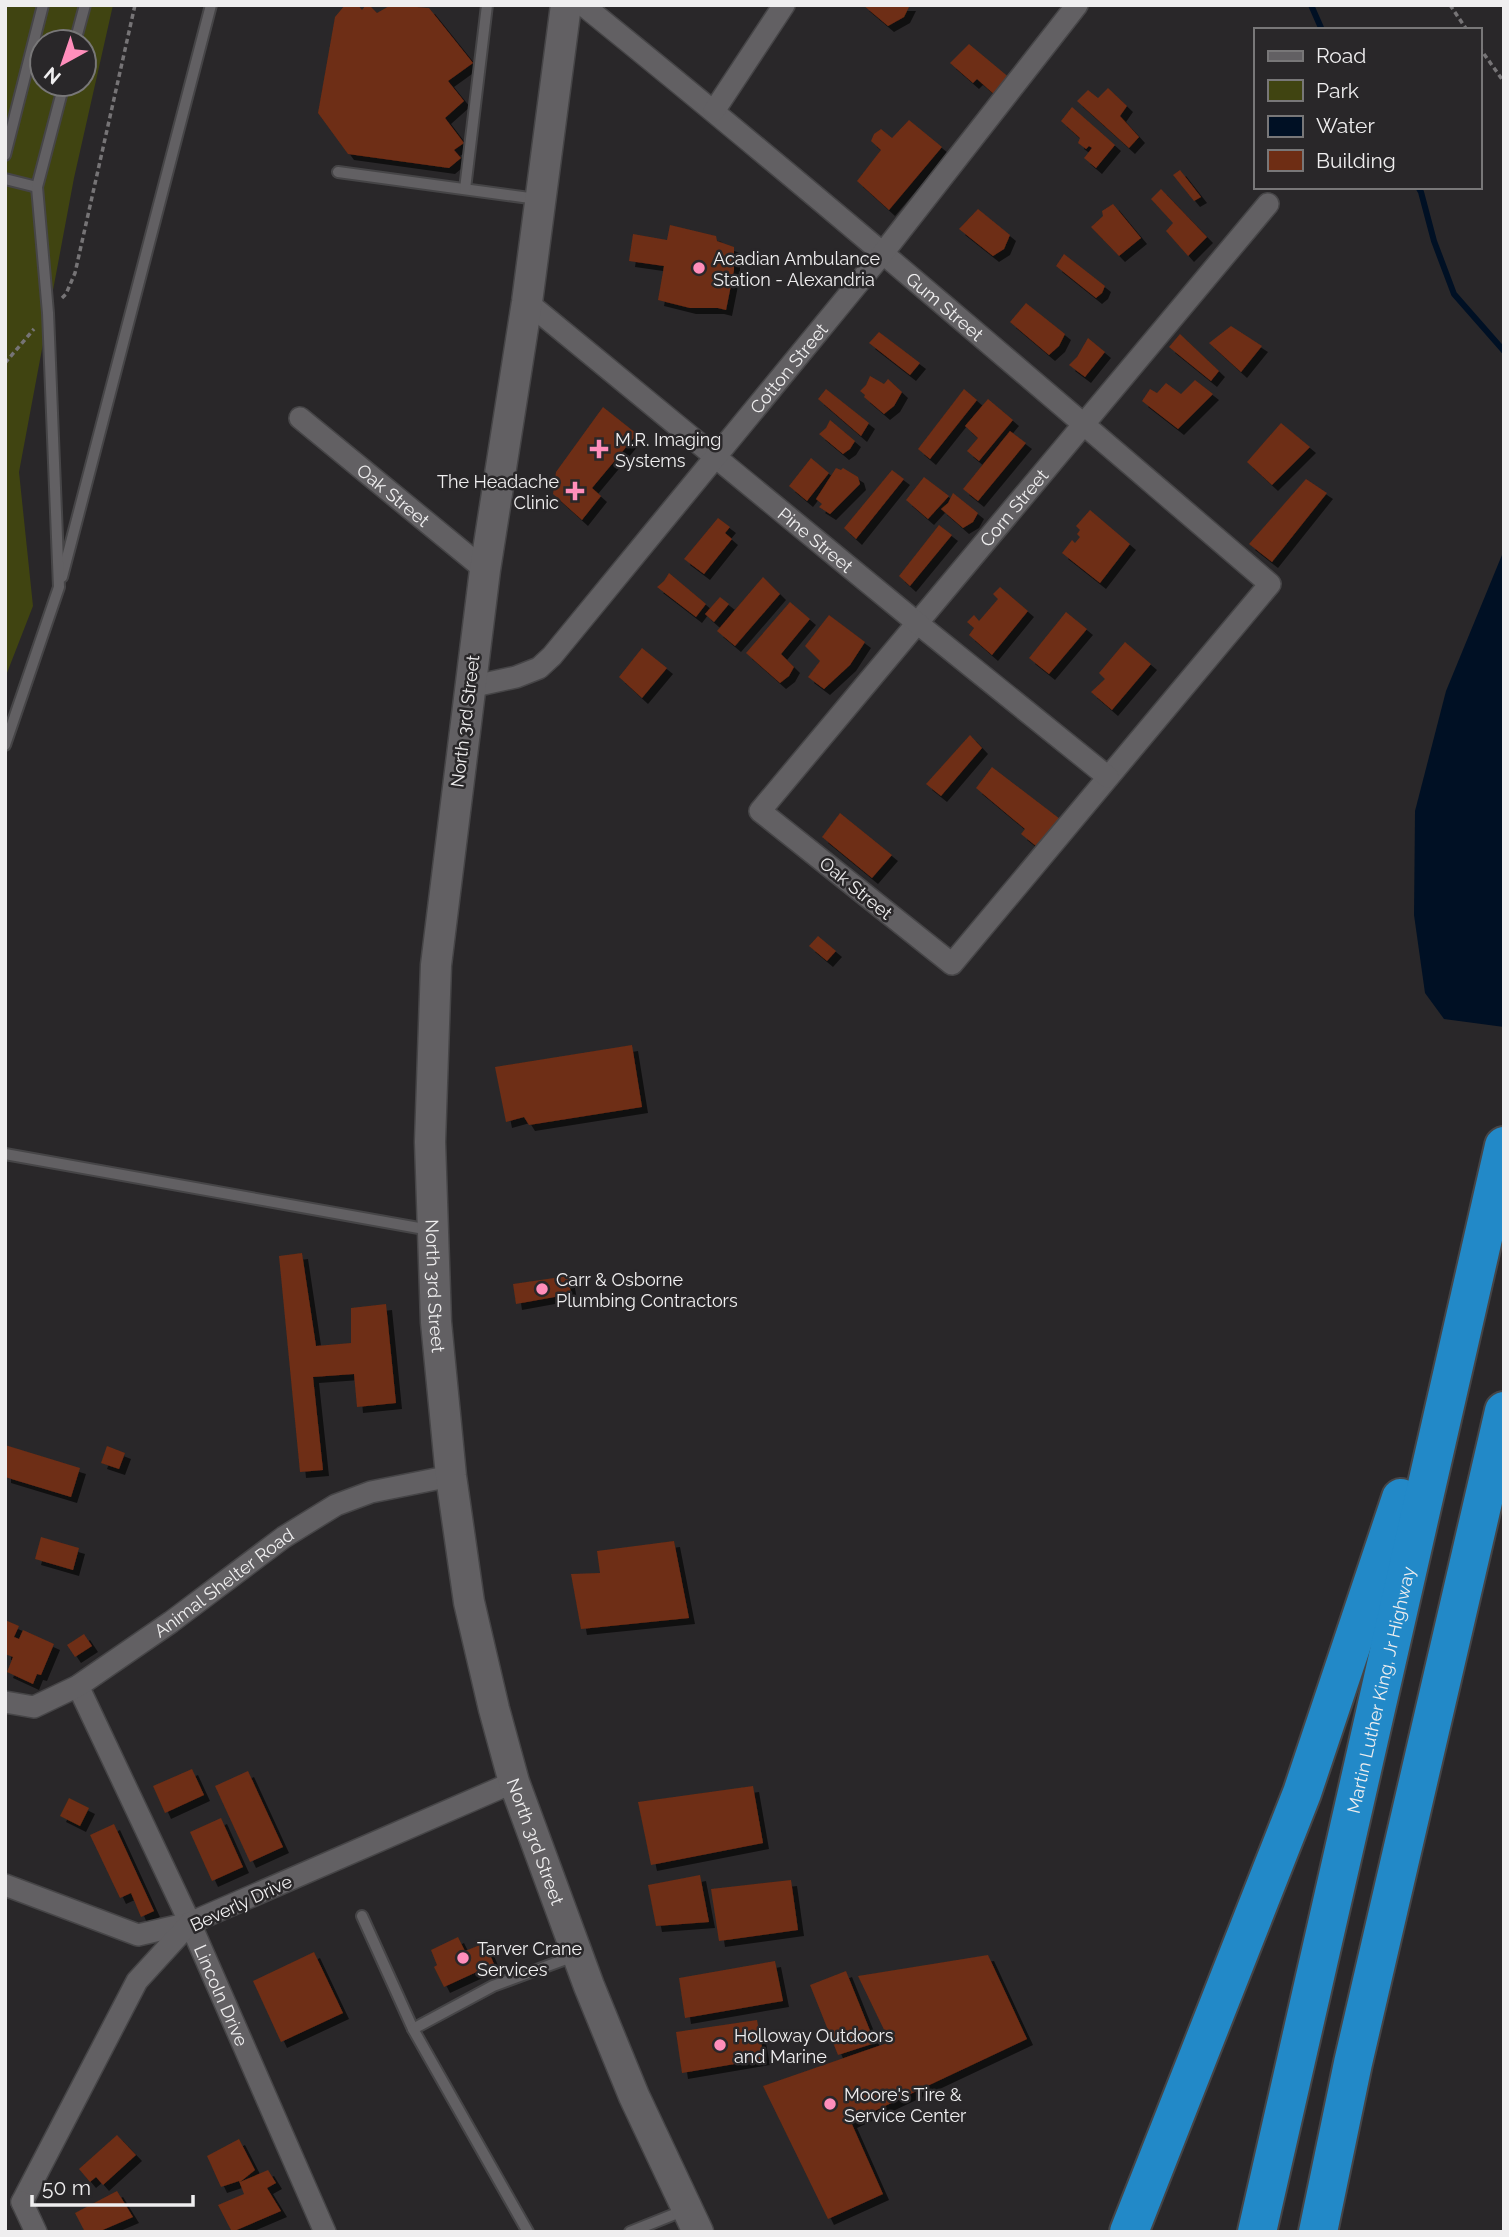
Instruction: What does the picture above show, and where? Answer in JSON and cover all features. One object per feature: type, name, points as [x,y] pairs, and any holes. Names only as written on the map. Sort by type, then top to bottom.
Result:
[{"type":"highway","name":"Martin Luther King, Jr Highway","points":[[1257,2232],[1504,1146]]},
{"type":"highway","points":[[1129,2232],[1302,1793],[1463,1318]]},
{"type":"highway","points":[[1318,2232],[1353,2063],[1504,1411]]},
{"type":"main road","name":"North 3rd Street","points":[[566,5],[527,302],[485,570],[436,965],[430,1142],[436,1322],[451,1476],[469,1602],[514,1782],[634,2096],[693,2220]]},
{"type":"street","name":"Gum Street","points":[[583,5],[883,253],[1270,584],[1108,777]]},
{"type":"street","points":[[714,111],[784,5]]},
{"type":"street","name":"Cotton Street","points":[[470,687],[516,677],[539,668],[552,656],[883,253],[1077,5]]},
{"type":"street","name":"Corn Street","points":[[760,811],[1268,204]]},
{"type":"street","name":"Pine Street","points":[[527,302],[1108,777]]},
{"type":"street","name":"Oak Street","points":[[300,418],[485,570]]},
{"type":"street","name":"Oak Street","points":[[760,811],[952,964],[1108,777]]},
{"type":"street","name":"Animal Shelter Road","points":[[5,1702],[34,1707],[78,1686],[171,1622],[284,1537],[336,1505],[371,1492],[451,1476]]},
{"type":"street","name":"Lincoln Drive","points":[[78,1686],[190,1923],[325,2232]]},
{"type":"street","name":"Beverly Drive","points":[[14,2204],[137,1981],[190,1923],[514,1782]]},
{"type":"street","points":[[5,1885],[138,1935],[190,1923]]},
{"type":"street","points":[[14,2204],[36,2232]]},
{"type":"lane","points":[[5,155],[43,5]]},
{"type":"lane","points":[[79,28],[85,5]]},
{"type":"lane","points":[[5,745],[59,587],[211,5]]},
{"type":"lane","points":[[466,189],[487,5]]},
{"type":"lane","points":[[59,587],[48,313],[37,187],[60,98]]},
{"type":"lane","points":[[338,172],[540,199]]},
{"type":"lane","points":[[5,179],[37,187]]},
{"type":"lane","points":[[5,1154],[432,1230]]},
{"type":"lane","points":[[362,1916],[413,2029],[528,2232]]},
{"type":"lane","points":[[413,2029],[493,1986],[578,1955]]},
{"type":"lane","points":[[631,2232],[693,2220]]},
{"type":"path","points":[[5,363],[66,293],[75,273],[135,5]]},
{"type":"path","points":[[1450,5],[1466,28]]},
{"type":"path","points":[[1481,50],[1504,82]]},
{"type":"green space","points":[[5,5],[113,5],[98,72],[98,28],[28,28],[28,98],[92,98],[74,178],[19,472],[33,606],[5,678]]},
{"type":"water","points":[[1504,550],[1504,1027],[1444,1019],[1425,993],[1414,915],[1415,811],[1446,691]]},
{"type":"building","points":[[345,5],[358,5],[362,10],[369,5],[377,13],[391,5],[429,8],[473,63],[448,81],[464,101],[445,118],[464,143],[454,150],[461,158],[449,168],[348,154],[318,113],[335,17]]},
{"type":"building","points":[[863,5],[910,5],[904,17],[888,26]]},
{"type":"building","points":[[969,44],[1011,79],[996,96],[977,79],[973,83],[950,63]]},
{"type":"building","points":[[1108,88],[1127,106],[1120,116],[1139,137],[1129,148],[1077,101],[1088,90],[1098,98]]},
{"type":"building","points":[[1072,107],[1115,145],[1096,168],[1084,158],[1092,148],[1089,146],[1086,149],[1078,143],[1080,138],[1061,121]]},
{"type":"building","points":[[909,120],[942,147],[889,210],[857,181],[881,150],[871,141],[874,134],[881,129],[892,138]]},
{"type":"building","points":[[1180,170],[1201,197],[1194,201],[1173,175]]},
{"type":"building","points":[[1161,189],[1207,237],[1188,256],[1166,231],[1173,223],[1151,199]]},
{"type":"building","points":[[1113,204],[1141,238],[1119,256],[1091,227],[1103,216],[1102,211]]},
{"type":"building","points":[[978,209],[1010,235],[1004,249],[993,256],[959,229]]},
{"type":"building","name":"Acadian Ambulance Station - Alexandria","points":[[670,225],[716,236],[717,241],[734,247],[734,270],[726,310],[690,308],[658,300],[664,266],[629,261],[633,234],[667,240]]},
{"type":"building","points":[[1064,254],[1105,286],[1102,293],[1096,298],[1056,266]]},
{"type":"building","points":[[1026,303],[1065,334],[1059,346],[1049,355],[1010,322]]},
{"type":"building","points":[[1231,326],[1262,346],[1241,372],[1209,343]]},
{"type":"building","points":[[879,332],[920,363],[910,375],[869,343]]},
{"type":"building","points":[[1180,334],[1219,371],[1211,381],[1169,347]]},
{"type":"building","points":[[1088,338],[1105,352],[1085,377],[1069,365]]},
{"type":"building","points":[[870,376],[884,384],[888,379],[902,392],[894,406],[884,414],[860,391]]},
{"type":"building","points":[[1195,380],[1213,394],[1178,429],[1142,401],[1150,389],[1157,393],[1166,383],[1181,394]]},
{"type":"building","points":[[826,389],[869,423],[861,436],[818,399]]},
{"type":"building","points":[[964,389],[977,400],[930,459],[918,449]]},
{"type":"building","points":[[988,399],[1013,420],[979,461],[967,451],[978,438],[965,426]]},
{"type":"building","name":"M.R. Imaging Systems","points":[[603,407],[637,434],[592,488],[601,496],[582,520],[553,494],[556,472]]},
{"type":"building","points":[[830,420],[855,441],[843,454],[819,434]]},
{"type":"building","points":[[1281,423],[1310,447],[1272,485],[1247,462]]},
{"type":"building","points":[[1010,431],[1026,443],[978,501],[963,489]]},
{"type":"building","points":[[811,458],[829,473],[807,501],[789,486]]},
{"type":"building","points":[[836,468],[843,468],[858,477],[860,484],[830,514],[819,507],[822,504],[816,499]]},
{"type":"building","points":[[892,470],[904,479],[856,539],[844,528]]},
{"type":"building","points":[[924,477],[949,496],[928,519],[906,500]]},
{"type":"building","points":[[1306,479],[1327,493],[1272,562],[1249,544]]},
{"type":"building","points":[[953,493],[978,513],[973,522],[963,528],[941,509]]},
{"type":"building","points":[[1090,510],[1130,544],[1100,583],[1062,553],[1072,540],[1075,543],[1080,537],[1077,534],[1080,530],[1076,526]]},
{"type":"building","points":[[718,518],[730,527],[725,533],[732,539],[704,574],[684,559]]},
{"type":"building","points":[[939,525],[952,535],[910,586],[899,576]]},
{"type":"building","points":[[669,573],[706,604],[696,617],[657,587]]},
{"type":"building","points":[[763,577],[780,594],[735,646],[717,631]]},
{"type":"building","points":[[1000,587],[1028,611],[992,655],[969,635],[974,628],[967,622],[974,615],[979,621],[998,599],[993,594]]},
{"type":"building","points":[[720,597],[729,604],[714,622],[705,614]]},
{"type":"building","points":[[790,602],[810,619],[781,654],[794,667],[789,676],[780,683],[746,653]]},
{"type":"building","points":[[1066,612],[1087,629],[1049,674],[1029,658]]},
{"type":"building","points":[[829,615],[865,642],[850,665],[824,689],[808,677],[820,661],[805,646]]},
{"type":"building","points":[[1125,642],[1151,664],[1112,710],[1091,692],[1105,679],[1099,673]]},
{"type":"building","points":[[642,648],[667,668],[642,698],[619,677]]},
{"type":"building","points":[[970,735],[982,748],[941,796],[926,784]]},
{"type":"building","points":[[992,767],[1060,819],[1036,846],[1021,834],[1025,829],[976,788]]},
{"type":"building","points":[[840,813],[892,855],[872,878],[822,837]]},
{"type":"building","points":[[818,936],[836,951],[827,961],[809,946]]},
{"type":"building","points":[[632,1045],[642,1107],[529,1125],[524,1117],[506,1122],[495,1067]]},
{"type":"building","points":[[302,1253],[316,1346],[351,1343],[351,1308],[386,1304],[396,1403],[357,1407],[354,1374],[313,1377],[323,1470],[300,1472],[279,1256]]},
{"type":"building","name":"Carr & Osborne Plumbing Contractors","points":[[568,1276],[571,1294],[516,1304],[513,1284]]},
{"type":"building","points":[[5,1445],[80,1468],[71,1497],[5,1477]]},
{"type":"building","points":[[107,1446],[125,1453],[119,1469],[101,1463]]},
{"type":"building","points":[[41,1537],[79,1548],[73,1570],[35,1559]]},
{"type":"building","points":[[674,1541],[689,1618],[581,1629],[571,1574],[600,1573],[597,1551]]},
{"type":"building","points":[[5,1620],[19,1626],[14,1637],[19,1639],[23,1630],[54,1644],[41,1675],[37,1674],[33,1684],[7,1672],[13,1657],[5,1654]]},
{"type":"building","points":[[84,1634],[92,1646],[75,1657],[67,1645]]},
{"type":"building","points":[[192,1769],[204,1795],[165,1813],[153,1786]]},
{"type":"building","points":[[248,1771],[283,1847],[250,1862],[215,1786]]},
{"type":"building","points":[[753,1786],[763,1843],[651,1865],[638,1802]]},
{"type":"building","points":[[69,1798],[89,1808],[80,1826],[60,1816]]},
{"type":"building","points":[[221,1818],[243,1867],[212,1881],[190,1832]]},
{"type":"building","points":[[114,1824],[154,1911],[141,1917],[131,1893],[120,1898],[90,1835]]},
{"type":"building","points":[[700,1875],[709,1922],[656,1926],[648,1885]]},
{"type":"building","points":[[791,1880],[798,1930],[719,1941],[711,1889]]},
{"type":"building","name":"Tarver Crane Services","points":[[458,1937],[465,1951],[485,1943],[494,1964],[444,1987],[434,1967],[437,1965],[431,1950]]},
{"type":"building","points":[[314,1952],[343,2013],[281,2042],[253,1981]]},
{"type":"building","name":"Moore's Tire & Service Center","points":[[988,1955],[1027,2039],[851,2122],[883,2194],[828,2219],[763,2086],[890,2042],[858,1976]]},
{"type":"building","points":[[775,1961],[783,2001],[685,2018],[679,1978]]},
{"type":"building","points":[[846,1971],[875,2043],[838,2055],[810,1985]]},
{"type":"building","name":"Holloway Outdoors and Marine","points":[[757,2020],[764,2059],[682,2073],[676,2032]]},
{"type":"building","points":[[117,2135],[136,2155],[103,2185],[96,2177],[90,2182],[79,2169]]},
{"type":"building","points":[[239,2139],[255,2170],[240,2182],[268,2170],[276,2183],[267,2188],[281,2211],[232,2232],[218,2205],[244,2194],[239,2181],[221,2187],[207,2156]]},
{"type":"building","points":[[117,2191],[133,2217],[98,2232],[85,2232],[75,2213]]},
{"type":"waterway","points":[[1311,5],[1321,28]]},
{"type":"waterway","points":[[1419,189],[1434,241],[1454,294],[1504,351]]},
{"type":"place","name":"Acadian Ambulance Station - Alexandria","points":[[699,268]]},
{"type":"place","name":"M.R. Imaging Systems","points":[[599,449]]},
{"type":"place","name":"The Headache Clinic","points":[[575,491]]},
{"type":"place","name":"Carr & Osborne Plumbing Contractors","points":[[542,1289]]},
{"type":"place","name":"Tarver Crane Services","points":[[463,1958]]},
{"type":"place","name":"Holloway Outdoors and Marine","points":[[720,2045]]},
{"type":"place","name":"Moore's Tire & Service Center","points":[[830,2104]]}]
